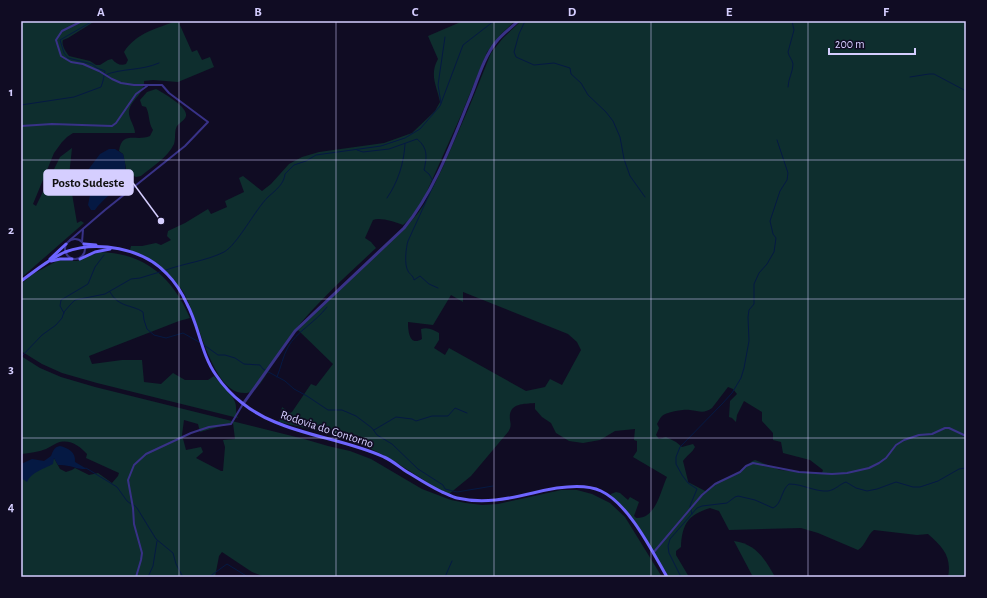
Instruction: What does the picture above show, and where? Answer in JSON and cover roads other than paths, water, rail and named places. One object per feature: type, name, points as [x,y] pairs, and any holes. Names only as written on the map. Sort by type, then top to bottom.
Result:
[{"type":"main road","points":[[47,262],[66,244]]},
{"type":"main road","name":"Rodovia do Contorno","points":[[21,281],[47,262],[84,244],[129,251],[144,257],[167,273],[178,288],[188,306],[207,359],[215,374],[227,390],[243,404],[274,422],[340,441],[384,457],[427,485],[455,498],[481,502],[515,497],[554,488],[588,487],[602,491],[613,499],[627,513],[639,529],[667,577]]},
{"type":"main road","points":[[80,258],[95,252],[114,248]]},
{"type":"main road","points":[[47,262],[60,259],[72,259]]},
{"type":"street","points":[[82,21],[62,31],[56,40],[61,56],[71,62],[83,64],[121,82],[162,85],[169,93],[208,122],[185,146],[105,210],[66,244],[65,252],[67,256],[72,259],[80,258],[85,254],[83,230]]},
{"type":"street","points":[[136,577],[142,553],[134,524],[128,480],[134,464],[146,454],[191,433],[209,427],[230,424],[295,331],[404,228],[414,215],[438,171],[485,60],[496,41],[518,21]]},
{"type":"street","points":[[21,126],[52,124],[112,126],[116,123],[136,94],[148,85]]},
{"type":"street","points":[[70,240],[76,239],[84,244]]},
{"type":"street","points":[[654,554],[702,495],[715,484],[740,472],[746,466],[753,463],[799,472],[832,474],[848,473],[869,468],[879,463],[886,458],[900,442],[919,435],[932,434],[945,428],[949,428],[966,436]]},
{"type":"water","points":[[109,149],[115,149],[123,154],[125,174],[119,186],[95,210],[91,210],[88,205],[90,195],[86,180],[88,170],[100,154]]},
{"type":"water","points":[[60,446],[71,451],[75,462],[87,469],[58,465],[54,458],[53,464],[35,473],[27,482],[21,478],[21,464],[32,459],[44,461],[51,456],[55,448]]},
{"type":"waterway","points":[[21,105],[74,97],[101,87],[105,71],[92,64],[68,58],[64,53],[60,40],[93,21]]},
{"type":"waterway","points":[[166,270],[210,258],[224,252],[229,248],[263,203],[279,187],[285,174],[294,165],[306,161],[316,155],[381,146],[405,138],[420,129],[440,106],[463,45],[494,21]]},
{"type":"waterway","points":[[525,21],[519,34],[514,52],[516,57],[534,65],[554,63],[570,68],[571,74],[581,83],[588,95],[613,121],[620,137],[624,159],[630,176],[645,197]]},
{"type":"waterway","points":[[788,87],[793,64],[788,52],[794,30],[792,21]]},
{"type":"waterway","points":[[441,103],[438,85],[445,37]]},
{"type":"waterway","points":[[105,75],[118,71],[152,66],[159,63]]},
{"type":"waterway","points":[[910,77],[934,74],[966,91]]},
{"type":"waterway","points":[[357,150],[363,152],[389,149],[417,139],[421,142],[426,153],[424,170],[429,174],[433,181]]},
{"type":"waterway","points":[[692,514],[690,506],[697,489],[688,483],[682,475],[676,464],[676,457],[680,447],[732,393],[741,378],[749,341],[748,317],[749,310],[754,304],[754,284],[759,273],[767,264],[774,252],[776,238],[773,234],[770,221],[780,191],[787,180],[788,173],[777,140]]},
{"type":"waterway","points":[[387,198],[400,172],[405,144]]},
{"type":"waterway","points":[[434,184],[408,241],[406,260],[407,268],[414,280],[420,276],[429,284],[438,288]]},
{"type":"waterway","points":[[64,313],[60,306],[61,300],[88,284],[95,267],[104,255]]},
{"type":"waterway","points":[[21,357],[42,335],[56,325],[62,318],[64,312],[75,300],[105,294],[131,279],[140,278],[163,271]]},
{"type":"waterway","points":[[110,292],[117,301],[143,312],[147,329],[154,335],[166,338],[183,333],[199,342]]},
{"type":"waterway","points":[[277,377],[288,347],[296,337],[327,307]]},
{"type":"waterway","points":[[204,345],[218,355],[225,355],[235,358],[244,364],[260,365],[263,369],[285,381],[294,389],[328,410],[342,410],[356,416],[372,428],[377,435],[392,444],[418,469],[443,485],[445,489],[457,492],[493,486]]},
{"type":"waterway","points":[[374,430],[396,417],[416,421],[432,416],[448,416],[455,408],[467,413]]},
{"type":"waterway","points":[[86,468],[117,487],[131,504]]},
{"type":"waterway","points":[[681,577],[669,553],[668,546],[670,539],[697,508],[702,506],[727,503],[738,496],[755,500],[773,508],[776,506],[784,490],[789,484],[823,491],[831,490],[846,482],[856,488],[867,491],[896,482],[913,487],[920,487],[938,481],[959,469],[966,468]]},
{"type":"waterway","points":[[134,505],[156,539],[173,553],[176,564],[183,577]]},
{"type":"waterway","points":[[148,577],[153,566],[157,541]]},
{"type":"waterway","points":[[445,577],[452,561]]},
{"type":"waterway","points":[[209,577],[227,564],[248,577]]},
{"type":"place","name":"Posto Sudeste","points":[[161,221]]}]
